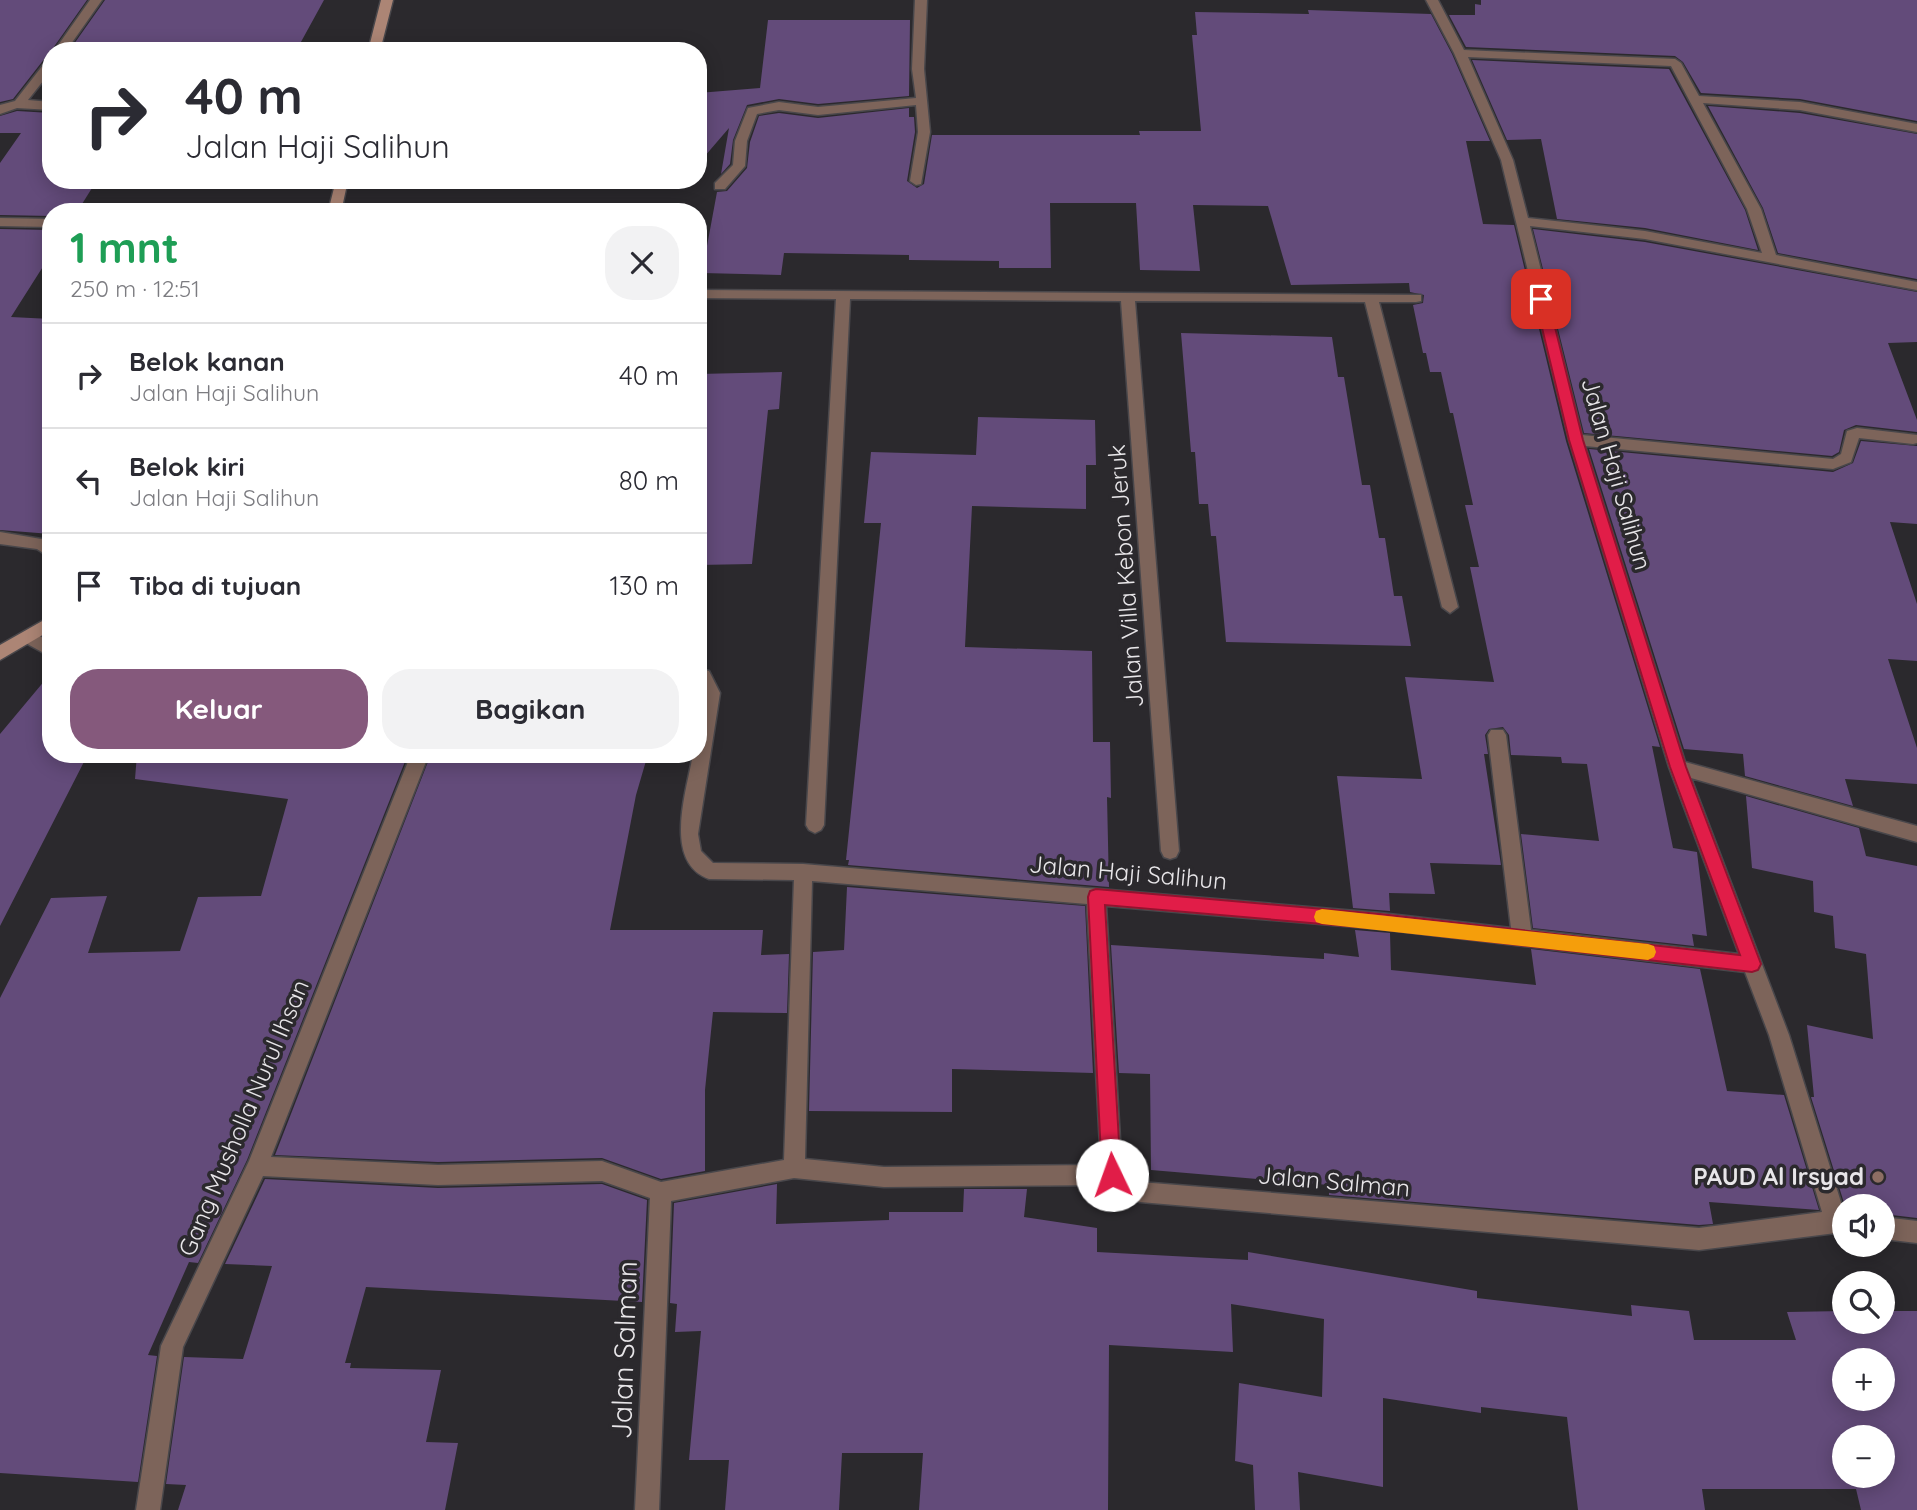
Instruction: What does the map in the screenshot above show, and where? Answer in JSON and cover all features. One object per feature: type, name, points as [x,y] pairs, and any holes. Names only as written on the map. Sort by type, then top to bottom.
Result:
[{"type":"street","points":[[66,42],[96,0]]},
{"type":"street","points":[[376,42],[387,0]]},
{"type":"street","points":[[916,181],[924,132],[918,69],[921,0]]},
{"type":"street","name":"Jalan Haji Salihun","points":[[1433,0],[1460,53],[1507,160],[1576,440],[1678,767],[1779,1035],[1832,1197]]},
{"type":"street","points":[[1460,53],[1675,63],[1754,209],[1770,260]]},
{"type":"street","points":[[19,104],[42,75]]},
{"type":"street","points":[[1696,99],[1800,106],[1917,128]]},
{"type":"street","points":[[720,186],[739,166],[741,141],[752,111],[779,106],[818,111],[922,101]]},
{"type":"street","points":[[0,110],[5,106],[19,104],[42,105]]},
{"type":"street","points":[[1522,221],[1645,235],[1917,286]]},
{"type":"street","points":[[0,222],[42,223]]},
{"type":"street","points":[[707,294],[1416,298]]},
{"type":"street","points":[[815,825],[843,295]]},
{"type":"street","name":"Jalan Villa Kebon Jeruk","points":[[1128,298],[1170,851]]},
{"type":"street","points":[[1371,298],[1450,607]]},
{"type":"street","points":[[1576,440],[1833,464],[1848,459],[1852,435],[1857,433],[1913,439]]},
{"type":"street","points":[[0,538],[42,545]]},
{"type":"street","points":[[0,653],[42,627]]},
{"type":"street","points":[[28,636],[42,646]]},
{"type":"street","name":"Jalan Haji Salihun","points":[[707,684],[712,693],[707,724]]},
{"type":"street","points":[[1497,735],[1522,937]]},
{"type":"street","name":"Gang Musholla Nurul Ihsan","points":[[148,1510],[172,1346],[257,1166],[416,763]]},
{"type":"street","name":"Jalan Haji Salihun","points":[[701,763],[689,834],[694,855],[709,871],[803,872],[1380,921],[1752,964]]},
{"type":"street","points":[[1678,767],[1917,834]]},
{"type":"street","points":[[794,1168],[803,872]]},
{"type":"street","points":[[257,1166],[438,1175],[602,1171],[661,1192],[794,1168],[884,1177],[1112,1175],[1096,897]]},
{"type":"street","name":"Jalan Salman","points":[[1112,1175],[1119,1186],[1140,1192],[1699,1239],[1832,1223]]},
{"type":"street","name":"Jalan Salman","points":[[647,1510],[661,1192]]},
{"type":"street","points":[[1895,1229],[1917,1232]]},
{"type":"building","points":[[0,0],[87,0],[57,42],[42,42],[42,62],[13,99],[0,102]]},
{"type":"building","points":[[105,0],[324,0],[301,42],[75,42]]},
{"type":"building","points":[[1481,0],[1917,0],[1917,121],[1800,99],[1701,93],[1683,62],[1675,56],[1466,47],[1449,15],[1475,15],[1475,4],[1481,5]]},
{"type":"building","points":[[1308,10],[1431,14],[1452,54],[1490,141],[1466,141],[1483,224],[1514,225],[1566,441],[1660,747],[1652,746],[1673,848],[1697,852],[1707,936],[1692,934],[1694,946],[1533,928],[1521,834],[1599,841],[1587,764],[1562,763],[1561,757],[1511,755],[1509,735],[1503,727],[1489,729],[1485,735],[1488,754],[1484,754],[1501,865],[1430,863],[1435,894],[1389,893],[1390,911],[1353,908],[1337,776],[1422,779],[1405,677],[1494,682],[1470,567],[1479,567],[1465,505],[1473,505],[1441,372],[1430,372],[1426,353],[1423,353],[1413,305],[1423,303],[1424,295],[1410,292],[1409,283],[1291,285],[1268,206],[1193,205],[1200,271],[1140,270],[1136,203],[1050,203],[1051,268],[999,268],[999,261],[909,260],[909,255],[784,253],[781,275],[707,273],[707,246],[717,192],[727,191],[747,168],[750,142],[759,116],[779,113],[818,118],[909,108],[909,117],[914,117],[915,132],[907,181],[917,188],[924,184],[932,135],[1140,135],[1139,131],[1201,131],[1192,35],[1197,35],[1195,12],[1309,14]]},
{"type":"building","points":[[768,20],[910,20],[909,96],[818,104],[779,99],[747,105],[733,140],[730,164],[721,174],[729,128],[707,154],[707,92],[760,88]]},
{"type":"building","points":[[1472,60],[1669,69],[1745,210],[1758,250],[1645,228],[1557,219],[1541,139],[1507,140]]},
{"type":"building","points":[[1708,106],[1800,113],[1917,134],[1917,279],[1778,253],[1763,208]]},
{"type":"building","points":[[17,111],[42,112],[42,189],[91,189],[83,203],[42,203],[42,216],[0,215],[0,163],[21,133],[0,133],[0,116]]},
{"type":"building","points":[[0,229],[42,230],[42,268],[11,317],[42,319],[42,533],[0,530]]},
{"type":"building","points":[[1533,229],[1645,242],[1917,292],[1917,342],[1888,343],[1917,420],[1917,432],[1856,425],[1844,430],[1839,452],[1832,456],[1584,433]]},
{"type":"building","points":[[1181,333],[1332,337],[1338,377],[1344,377],[1362,485],[1370,485],[1379,538],[1385,538],[1394,596],[1402,596],[1411,646],[1226,642],[1216,536],[1211,536],[1208,504],[1199,504],[1195,452],[1191,452]]},
{"type":"building","points":[[782,372],[779,409],[768,410],[752,564],[707,565],[707,374]]},
{"type":"building","points":[[978,417],[1095,420],[1096,465],[1086,465],[1086,509],[972,506],[965,647],[1092,651],[1093,742],[1110,742],[1111,798],[1107,797],[1109,887],[848,865],[849,860],[846,860],[881,523],[864,523],[871,452],[976,455]]},
{"type":"building","points":[[1861,441],[1917,446],[1917,524],[1890,522],[1917,604],[1917,661],[1888,659],[1917,748],[1917,784],[1845,779],[1853,806],[1745,776],[1743,754],[1684,749],[1589,449],[1833,472],[1853,463]]},
{"type":"building","points":[[42,684],[42,763],[83,763],[0,926],[0,734]]},
{"type":"building","points":[[136,763],[404,763],[247,1160],[198,1263],[189,1262],[148,1355],[157,1356],[138,1482],[0,1473],[0,998],[51,898],[107,896],[88,953],[180,951],[198,897],[261,896],[288,799],[135,779]]},
{"type":"building","points":[[427,763],[645,763],[636,795],[610,930],[763,930],[761,955],[789,954],[787,1013],[713,1012],[705,1090],[705,1171],[661,1179],[602,1158],[438,1162],[275,1155]]},
{"type":"building","points":[[1746,796],[1859,828],[1866,856],[1917,866],[1917,1218],[1895,1215],[1895,1194],[1841,1194],[1811,1097],[1814,1097],[1807,1025],[1873,1039],[1866,954],[1835,948],[1833,916],[1814,912],[1813,881],[1752,868]]},
{"type":"building","points":[[847,887],[1085,906],[1093,1073],[952,1069],[952,1112],[809,1111],[813,952],[844,950]]},
{"type":"building","points":[[1355,930],[1390,933],[1391,970],[1536,985],[1531,949],[1700,969],[1727,1091],[1784,1095],[1819,1210],[1709,1202],[1713,1224],[1699,1225],[1329,1195],[1329,1185],[1151,1170],[1150,1074],[1119,1073],[1111,945],[1324,959],[1324,953],[1359,957]]},
{"type":"building","points":[[265,1179],[438,1188],[602,1184],[647,1200],[642,1302],[366,1287],[345,1363],[351,1363],[350,1368],[441,1370],[426,1442],[458,1443],[445,1510],[178,1510],[186,1485],[166,1484],[184,1357],[243,1359],[272,1266],[225,1264]]},
{"type":"building","points":[[777,1184],[776,1224],[889,1220],[889,1212],[963,1212],[964,1189],[1027,1189],[1024,1217],[1097,1228],[1097,1252],[1248,1260],[1248,1252],[1477,1291],[1477,1298],[1632,1316],[1631,1305],[1689,1311],[1694,1340],[1796,1340],[1787,1312],[1832,1311],[1832,1334],[1895,1334],[1895,1311],[1917,1311],[1917,1510],[1861,1510],[1856,1489],[1702,1489],[1705,1510],[1578,1510],[1567,1417],[1481,1407],[1481,1413],[1383,1398],[1383,1487],[1298,1472],[1300,1510],[1255,1510],[1253,1465],[1235,1461],[1239,1383],[1322,1397],[1324,1319],[1231,1304],[1233,1352],[1109,1345],[1108,1510],[919,1510],[923,1453],[842,1453],[839,1510],[725,1510],[729,1460],[689,1460],[701,1331],[675,1332],[677,1304],[670,1303],[674,1203]]},
{"type":"slow traffic","points":[[1322,917],[1380,921],[1648,952]]},
{"type":"place","name":"PAUD Al Irsyad","points":[[1878,1177]]},
{"type":"route","points":[[1112,1175],[1096,897],[1380,921],[1752,964],[1678,767],[1576,440],[1541,299]]}]
